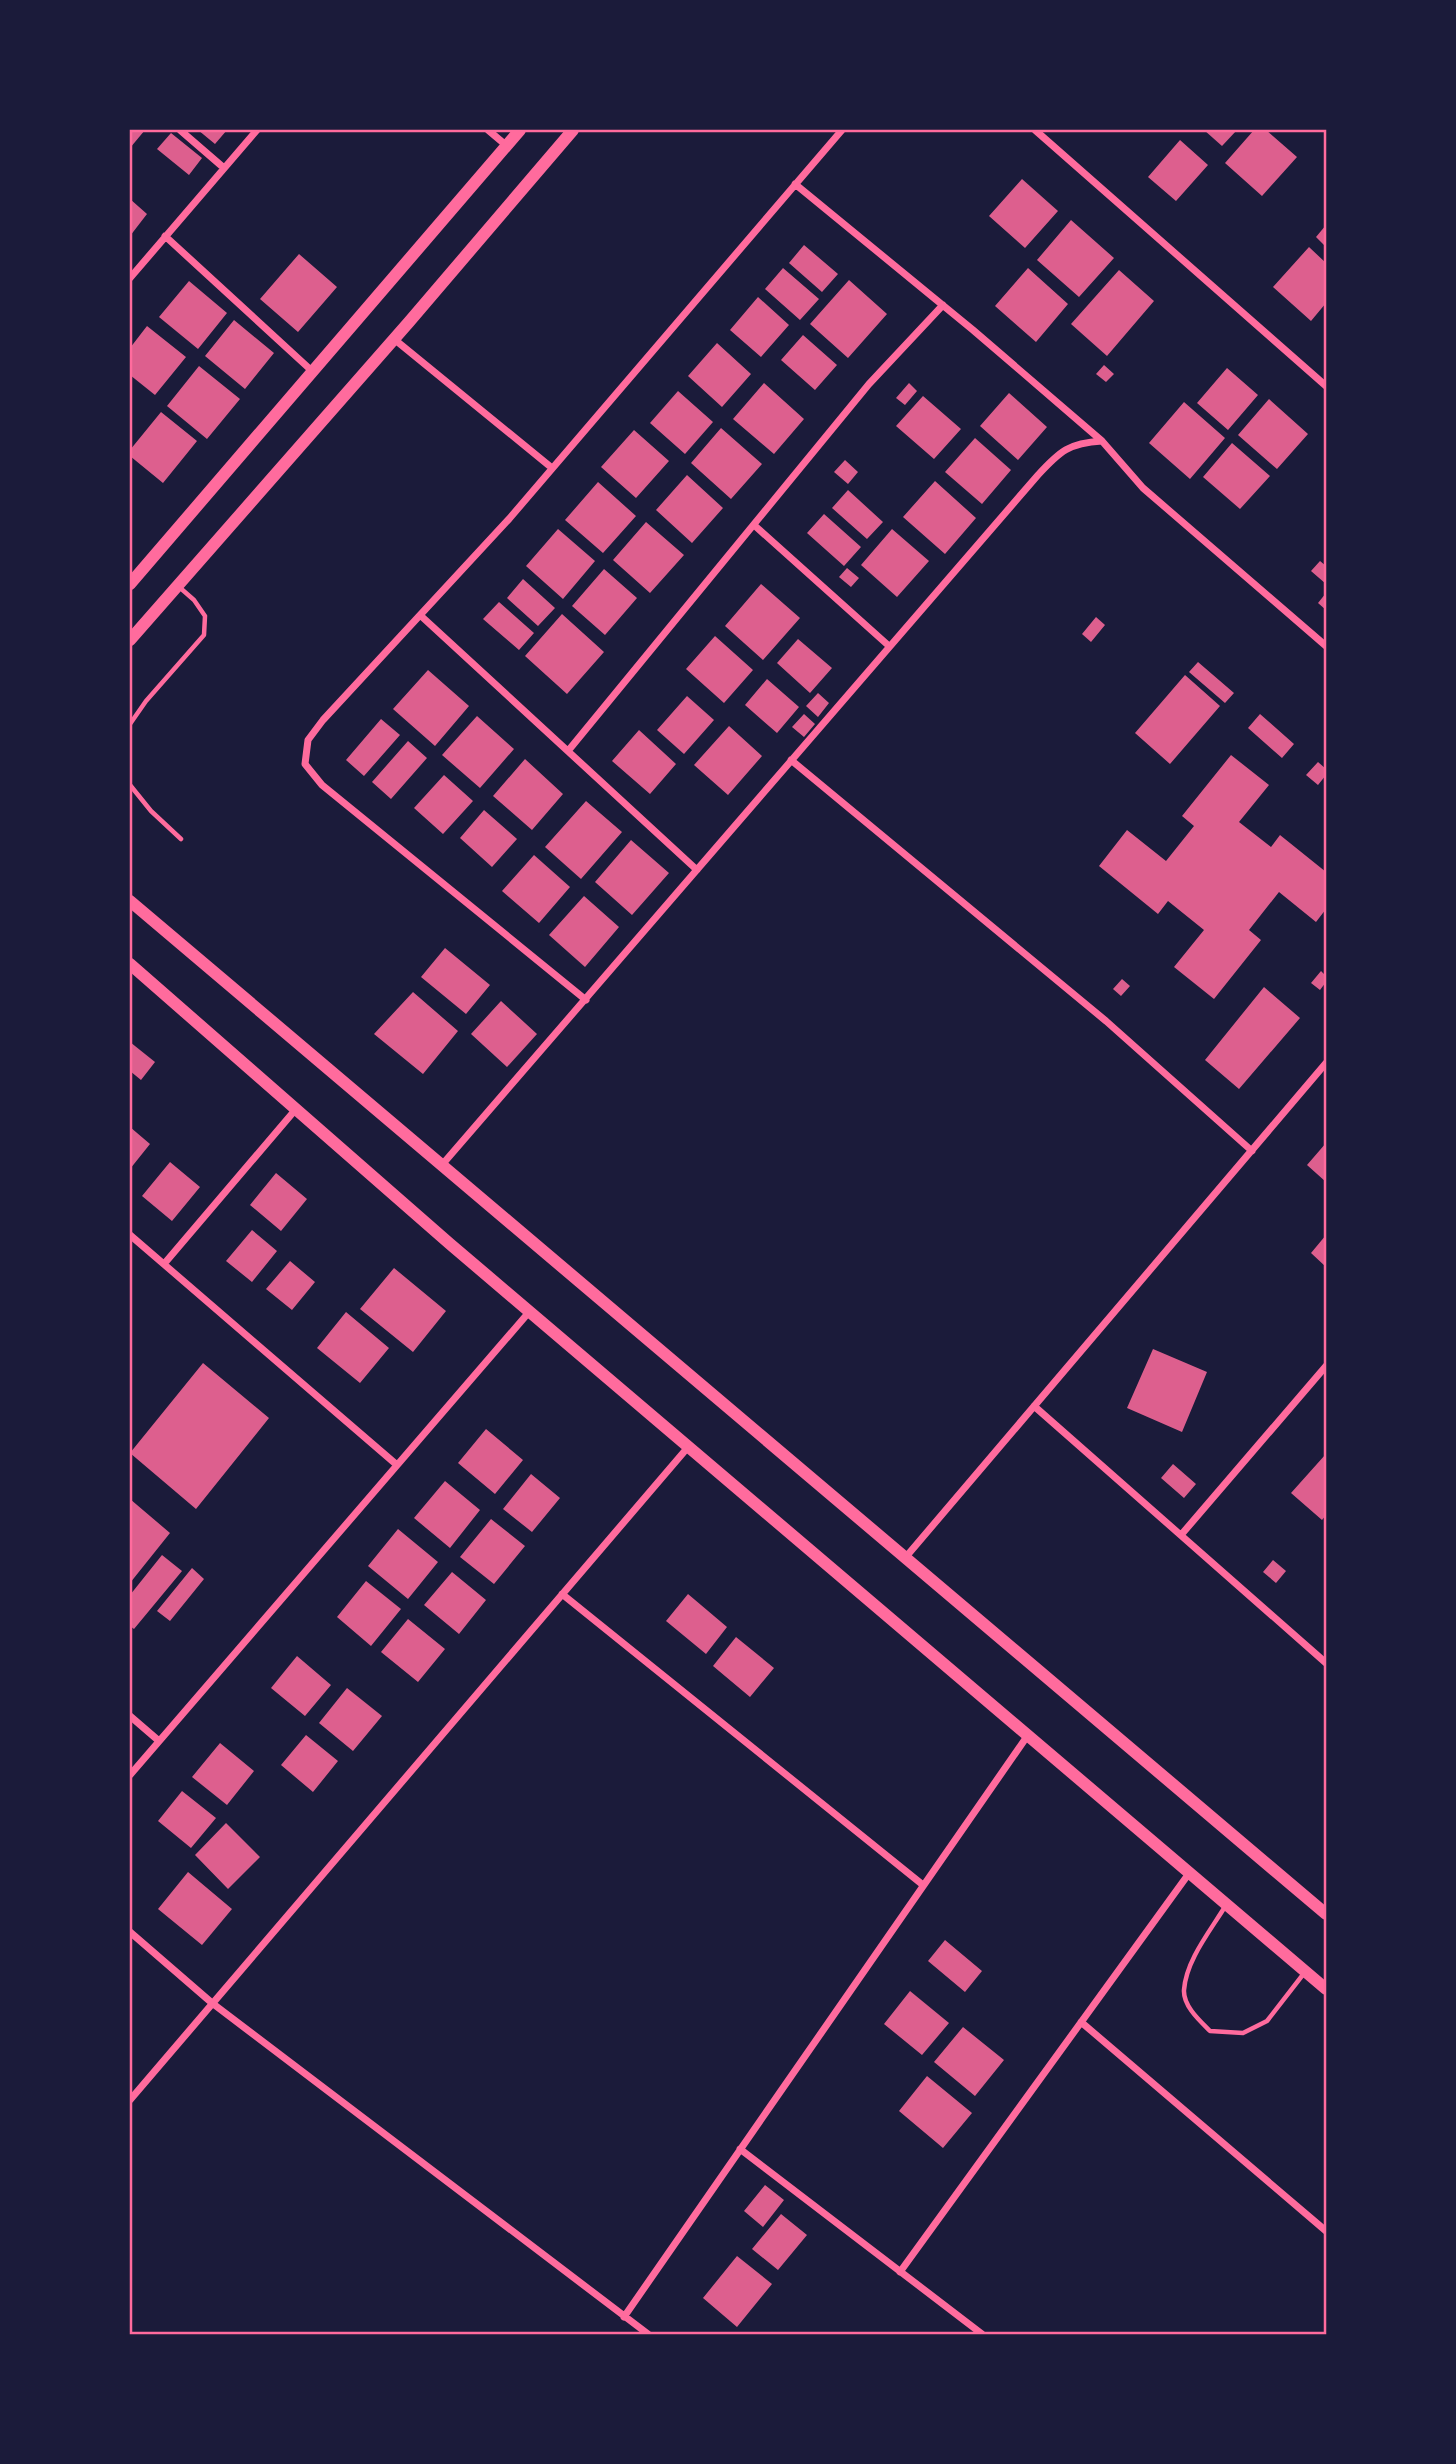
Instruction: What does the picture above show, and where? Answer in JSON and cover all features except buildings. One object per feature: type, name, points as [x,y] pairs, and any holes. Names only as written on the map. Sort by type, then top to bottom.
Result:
[{"type":"main road","points":[[130,584],[520,130]]},
{"type":"main road","points":[[130,640],[573,130]]},
{"type":"main road","points":[[130,901],[1326,1914]]},
{"type":"main road","points":[[130,964],[530,1311],[1326,1989]]},
{"type":"street","points":[[180,130],[224,168]]},
{"type":"street","points":[[130,278],[257,130]]},
{"type":"street","points":[[488,130],[506,146]]},
{"type":"street","points":[[586,1000],[323,785],[305,764],[309,740],[323,720],[509,519],[842,130]]},
{"type":"street","points":[[1035,130],[1326,386]]},
{"type":"street","points":[[795,184],[943,305],[1102,441],[1143,488],[1326,646]]},
{"type":"street","points":[[165,236],[312,371]]},
{"type":"street","points":[[568,751],[869,384],[943,305]]},
{"type":"street","points":[[394,339],[552,468]]},
{"type":"street","points":[[441,1166],[1058,453],[1083,442],[1102,441]]},
{"type":"street","points":[[754,525],[889,646]]},
{"type":"street","points":[[420,615],[697,870]]},
{"type":"street","points":[[791,760],[1106,1021],[1252,1151]]},
{"type":"street","points":[[905,1558],[1326,1063]]},
{"type":"street","points":[[164,1264],[296,1109]]},
{"type":"street","points":[[130,1235],[397,1465]]},
{"type":"street","points":[[130,1774],[530,1311]]},
{"type":"street","points":[[1181,1535],[1326,1366]]},
{"type":"street","points":[[1034,1406],[1326,1663]]},
{"type":"street","points":[[130,2100],[689,1446]]},
{"type":"street","points":[[562,1594],[923,1885]]},
{"type":"street","points":[[130,1716],[159,1741]]},
{"type":"street","points":[[624,2316],[1028,1735]]},
{"type":"street","points":[[900,2272],[1190,1872]]},
{"type":"street","points":[[130,1932],[212,2003],[648,2334]]},
{"type":"street","points":[[1081,2022],[1326,2231]]},
{"type":"street","points":[[740,2149],[982,2334]]},
{"type":"lane","points":[[130,724],[146,701],[184,661],[204,635],[205,616],[194,600],[178,585]]},
{"type":"lane","points":[[130,785],[151,811],[181,839]]},
{"type":"lane","points":[[1227,1904],[1193,1959],[1183,1992],[1193,2015],[1210,2031],[1244,2033],[1267,2021],[1306,1971]]}]
